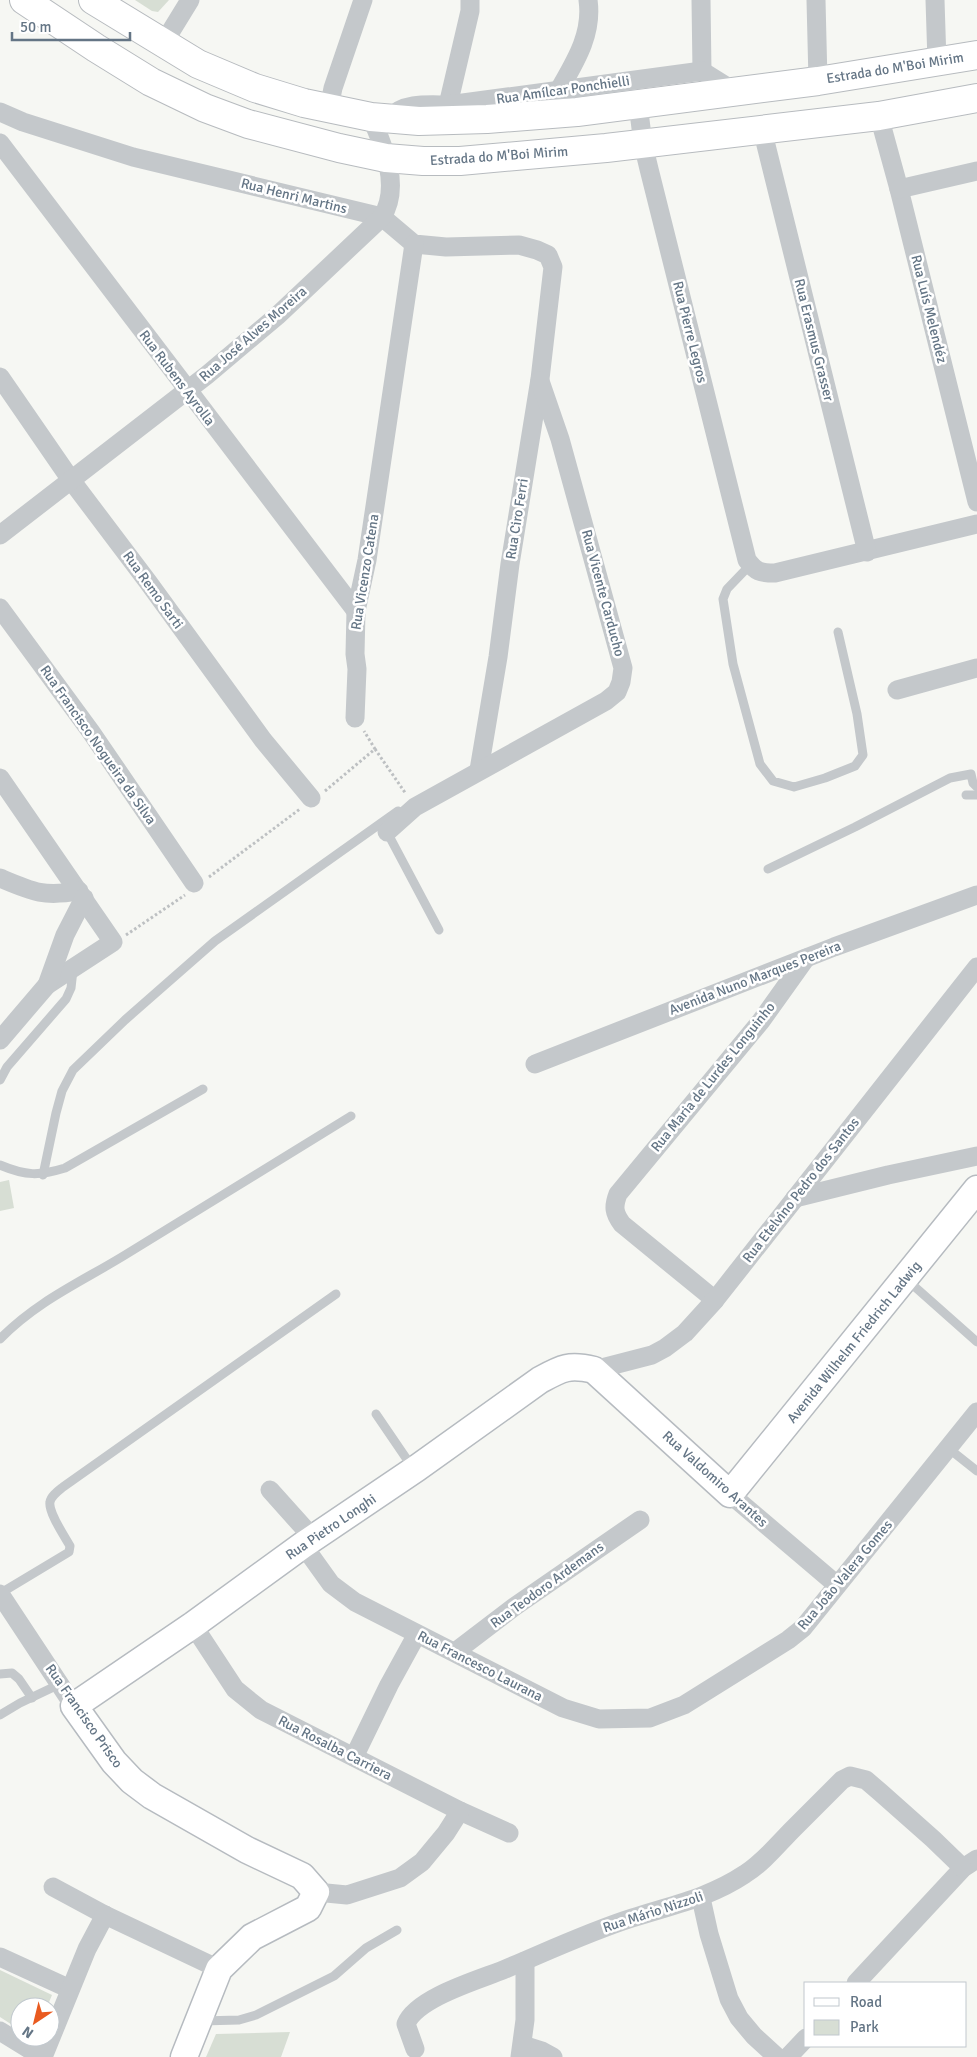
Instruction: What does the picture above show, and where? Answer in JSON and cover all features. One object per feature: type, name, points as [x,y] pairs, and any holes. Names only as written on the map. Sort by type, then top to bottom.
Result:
[{"type":"main road","name":"Estrada do M'Boi Mirim","points":[[24,0],[144,77],[204,108],[257,126],[339,148],[386,158],[460,161],[643,144],[879,116],[977,98]]},
{"type":"main road","name":"Estrada do M'Boi Mirim","points":[[93,0],[198,64],[254,88],[329,108],[380,118],[419,121],[487,119],[577,112],[818,81],[977,55]]},
{"type":"street","points":[[163,44],[190,0]]},
{"type":"street","points":[[329,108],[333,88],[363,0]]},
{"type":"street","points":[[448,105],[470,11],[470,0]]},
{"type":"street","points":[[559,90],[580,54],[587,32],[588,0]]},
{"type":"street","points":[[701,0],[702,71],[734,91]]},
{"type":"street","points":[[816,0],[818,81]]},
{"type":"street","points":[[935,0],[936,62]]},
{"type":"street","name":"Rua Amílcar Ponchielli","points":[[380,118],[399,110],[417,106],[448,105],[702,71]]},
{"type":"street","name":"Rua Pierre Legros","points":[[638,104],[643,144],[749,562]]},
{"type":"street","name":"Rua Henri Martins","points":[[0,112],[23,122],[133,157],[382,217],[414,244]]},
{"type":"street","name":"Rua Luís Melendéz","points":[[879,116],[977,502]]},
{"type":"street","points":[[380,118],[391,194],[388,208],[382,217]]},
{"type":"street","points":[[1,147],[13,131],[23,122]]},
{"type":"street","name":"Rua Erasmus Grasser","points":[[762,129],[867,552]]},
{"type":"street","name":"Rua Rubens Ayrolla","points":[[1,147],[356,611]]},
{"type":"street","points":[[899,189],[977,171]]},
{"type":"street","name":"Rua José Alves Moreira","points":[[0,535],[188,390],[276,316],[382,217]]},
{"type":"street","name":"Rua Ciro Ferri","points":[[414,244],[446,247],[519,245],[548,255],[553,267],[540,380],[479,770]]},
{"type":"street","name":"Rua Vicenzo Catena","points":[[355,718],[357,669],[355,645],[356,611],[366,560],[414,244]]},
{"type":"street","name":"Rua Remo Sarti","points":[[0,377],[71,480],[263,740],[311,798]]},
{"type":"street","name":"Rua Vicente Carducho","points":[[387,832],[406,809],[606,701],[617,692],[621,682],[623,668],[600,581],[560,439],[540,380]]},
{"type":"street","points":[[749,562],[754,570],[761,573],[775,573],[977,524]]},
{"type":"street","name":"Rua Francisco Nogueira da Silva","points":[[0,608],[91,732],[194,883]]},
{"type":"street","points":[[897,690],[977,668]]},
{"type":"street","points":[[0,778],[113,942],[46,985],[0,1040]]},
{"type":"street","points":[[0,878],[44,894],[81,895]]},
{"type":"street","points":[[46,985],[81,895]]},
{"type":"street","name":"Avenida Nuno Marques Pereira","points":[[535,1064],[806,958],[977,895]]},
{"type":"street","name":"Rua Maria de Lurdes Longuinho","points":[[715,1300],[622,1224],[616,1216],[613,1206],[618,1194],[761,1021],[806,958]]},
{"type":"street","name":"Rua Etelvino Pedro dos Santos","points":[[594,1370],[652,1354],[665,1348],[686,1333],[715,1300],[977,967]]},
{"type":"street","points":[[795,1198],[977,1156]]},
{"type":"street","name":"Avenida Wilhelm Friedrich Ladwig","points":[[730,1494],[906,1280],[977,1189]]},
{"type":"street","name":"Rua Pietro Longhi","points":[[74,1706],[193,1625],[540,1380],[559,1369],[577,1366],[594,1370]]},
{"type":"street","name":"Rua Valdomiro Arantes","points":[[594,1370],[730,1494],[837,1585]]},
{"type":"street","name":"Rua João Valera Gomes","points":[[684,1705],[788,1640],[814,1616],[977,1412]]},
{"type":"street","name":"Rua Francesco Laurana","points":[[270,1490],[308,1542],[331,1584],[343,1594],[417,1634],[563,1708],[585,1716],[620,1720],[650,1718],[684,1705]]},
{"type":"street","name":"Rua Teodoro Ardemans","points":[[455,1652],[522,1602],[640,1520]]},
{"type":"street","name":"Rua Francisco Prisco","points":[[0,1594],[74,1706],[114,1762],[132,1781],[152,1796],[239,1845],[302,1876],[316,1892]]},
{"type":"street","name":"Rua Rosalba Carriera","points":[[193,1625],[227,1679],[245,1698],[261,1710],[460,1812],[509,1833]]},
{"type":"street","points":[[354,1758],[417,1634]]},
{"type":"street","name":"Rua Mário Nizzoli","points":[[416,2049],[406,2024],[408,2018],[425,2004],[457,1988],[590,1933],[632,1918],[701,1898],[745,1874],[769,1855],[842,1780],[850,1776],[866,1780],[934,1839],[970,1863]]},
{"type":"street","points":[[184,2057],[219,1969],[252,1937],[308,1908],[316,1892],[347,1895],[400,1878],[422,1862],[460,1812]]},
{"type":"street","points":[[857,1982],[970,1863]]},
{"type":"street","points":[[53,1887],[105,1915],[219,1969]]},
{"type":"street","points":[[701,1898],[709,1934],[729,1999],[739,2018],[754,2036],[777,2057]]},
{"type":"street","points":[[0,2031],[43,2057],[87,1949],[105,1915]]},
{"type":"street","points":[[0,1957],[70,1989]]},
{"type":"street","points":[[525,1961],[526,1989],[521,2051],[542,2051],[553,2057]]},
{"type":"street","points":[[788,2057],[804,2040]]},
{"type":"lane","points":[[749,562],[727,589],[723,599],[733,664],[760,764],[773,781],[794,787],[825,778],[855,766],[863,755],[857,714],[838,632]]},
{"type":"lane","points":[[768,869],[950,778],[962,774],[970,774],[973,783],[977,787]]},
{"type":"lane","points":[[966,795],[977,795]]},
{"type":"lane","points":[[43,1175],[60,1098],[73,1070],[125,1020],[215,940],[406,809]]},
{"type":"lane","points":[[387,832],[439,930]]},
{"type":"lane","points":[[0,1080],[7,1066],[66,999],[71,988],[74,967]]},
{"type":"lane","points":[[0,1165],[16,1172],[43,1175],[66,1168],[203,1089]]},
{"type":"lane","points":[[0,1339],[22,1317],[37,1306],[124,1256],[351,1116]]},
{"type":"lane","points":[[906,1280],[977,1342]]},
{"type":"lane","points":[[0,1594],[68,1552],[70,1546],[51,1511],[50,1502],[53,1495],[336,1294]]},
{"type":"lane","points":[[376,1414],[406,1458],[417,1468]]},
{"type":"lane","points":[[948,1448],[977,1471]]},
{"type":"lane","points":[[0,1674],[12,1673],[19,1679],[32,1698]]},
{"type":"lane","points":[[0,1715],[60,1684]]},
{"type":"lane","points":[[199,2021],[239,2020],[256,2015],[334,1976],[366,1948],[397,1930]]},
{"type":"path","points":[[355,718],[375,749],[406,809]]},
{"type":"path","points":[[113,942],[186,894],[194,883],[214,874],[304,806],[311,798],[325,791],[375,749]]},
{"type":"green space","points":[[135,0],[169,0],[158,12],[152,11]]},
{"type":"green space","points":[[9,1180],[14,1208],[0,1211],[0,1182]]},
{"type":"green space","points":[[0,1970],[52,1995],[51,1997],[10,1997],[10,2024],[0,2017]]},
{"type":"green space","points":[[290,2032],[281,2057],[206,2057],[216,2034]]}]
